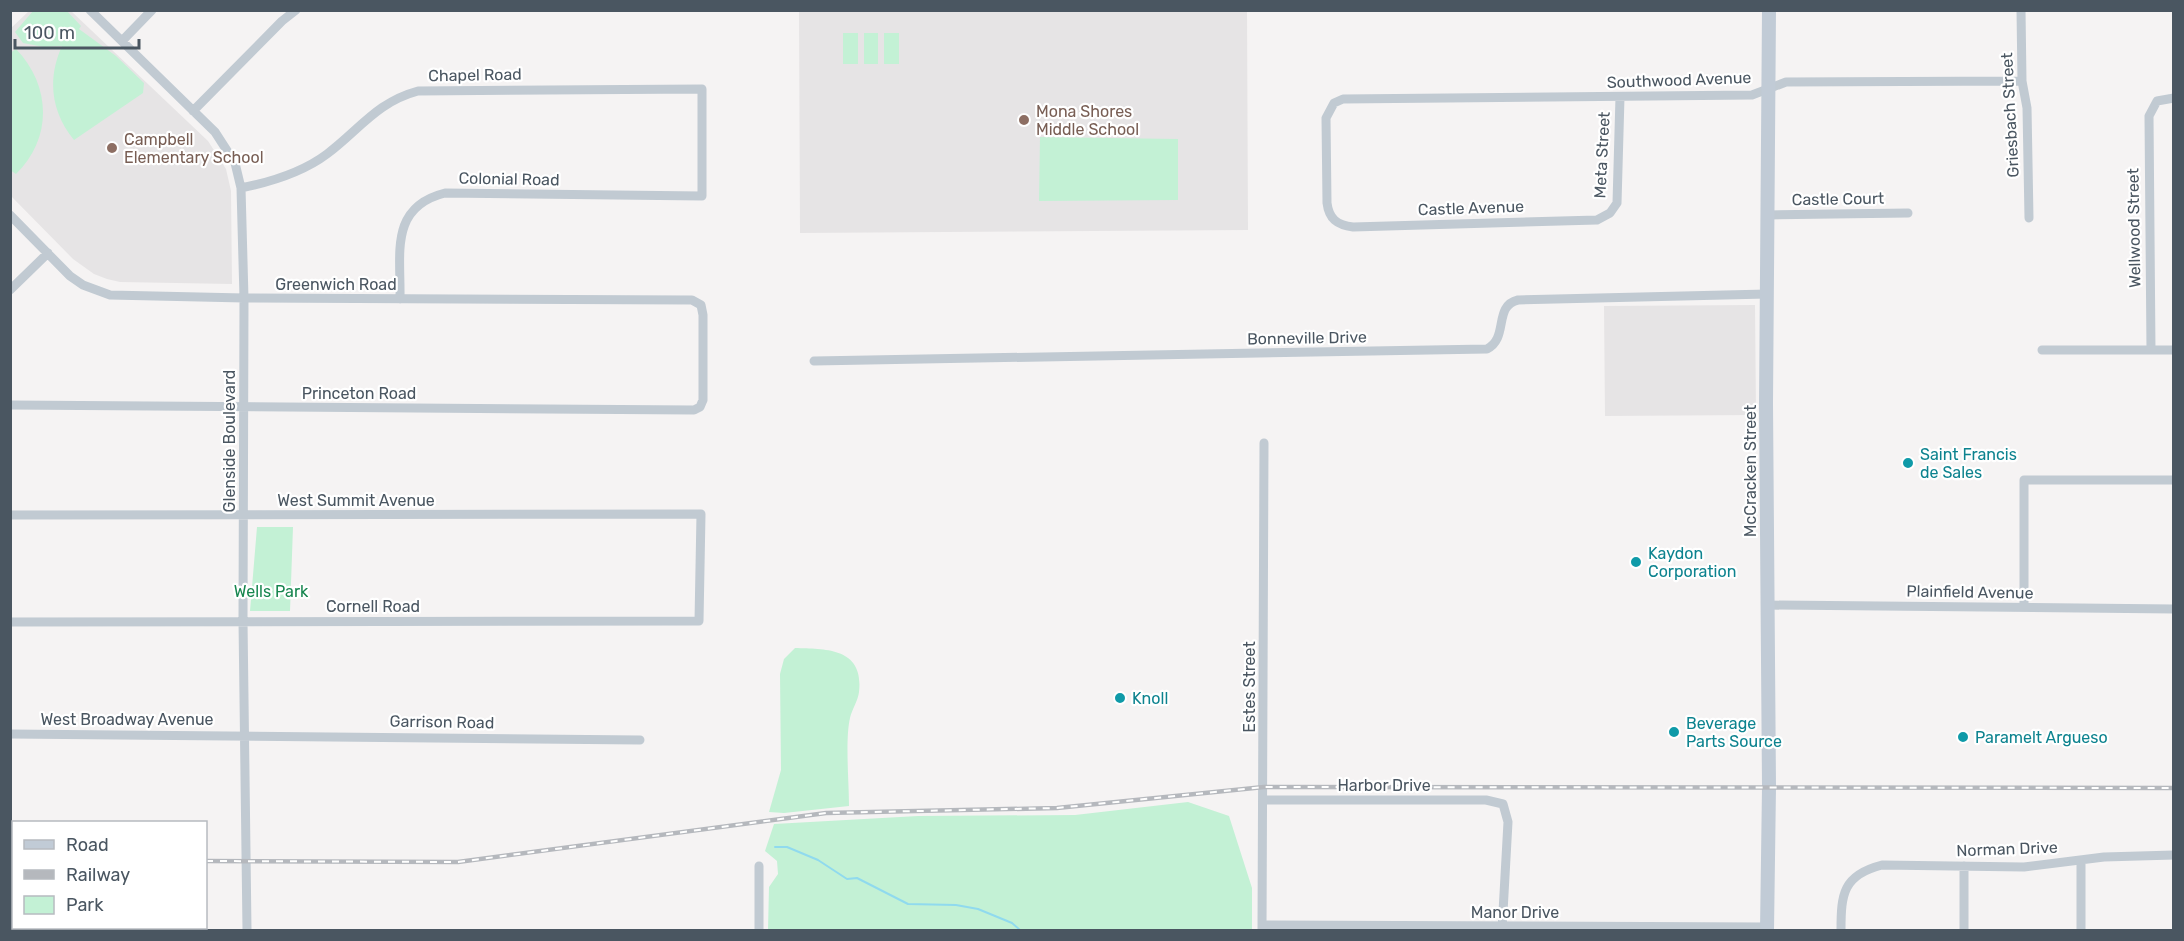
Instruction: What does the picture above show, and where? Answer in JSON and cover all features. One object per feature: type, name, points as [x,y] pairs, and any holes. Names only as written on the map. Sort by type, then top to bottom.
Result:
[{"type":"street","name":"Glenside Boulevard","points":[[90,10],[193,111],[227,149],[235,163],[241,188],[244,298],[243,621],[246,930]]},
{"type":"street","points":[[122,41],[152,10]]},
{"type":"street","points":[[193,111],[282,21],[296,10]]},
{"type":"street","name":"McCracken Street","points":[[1767,929],[1769,10]]},
{"type":"street","name":"Griesbach Street","points":[[2021,10],[2022,81],[2027,108],[2029,218]]},
{"type":"street","name":"Southwood Avenue","points":[[1333,220],[1327,203],[1326,118],[1334,103],[1343,99],[1752,95],[1786,82],[2022,81]]},
{"type":"street","name":"Chapel Road","points":[[241,188],[303,168],[326,155],[379,108],[402,95],[418,91],[702,89],[702,196]]},
{"type":"street","name":"Meta Street","points":[[1610,213],[1617,203],[1620,97]]},
{"type":"street","name":"Wellwood Street","points":[[2151,350],[2148,126],[2152,107],[2157,101],[2174,98]]},
{"type":"street","name":"Colonial Road","points":[[400,299],[401,235],[404,225],[414,208],[434,196],[445,194],[702,196]]},
{"type":"street","name":"Castle Avenue","points":[[1333,220],[1353,227],[1597,220],[1610,213]]},
{"type":"street","name":"Castle Court","points":[[1768,215],[1908,213]]},
{"type":"street","name":"Greenwich Road","points":[[10,214],[83,285],[110,295],[244,298],[692,300],[699,302],[703,310],[703,400]]},
{"type":"street","points":[[10,290],[48,253]]},
{"type":"street","name":"Bonneville Drive","points":[[814,361],[1487,349],[1495,345],[1499,338],[1504,308],[1509,302],[1518,300],[1767,294]]},
{"type":"street","points":[[2042,350],[2174,350]]},
{"type":"street","name":"Princeton Road","points":[[10,405],[688,410],[698,409],[703,400]]},
{"type":"street","name":"Estes Street","points":[[1262,928],[1264,443]]},
{"type":"street","points":[[2024,607],[2024,480],[2174,480]]},
{"type":"street","name":"West Summit Avenue","points":[[10,515],[701,514],[699,621]]},
{"type":"street","name":"Plainfield Avenue","points":[[1767,605],[2174,609]]},
{"type":"street","name":"Cornell Road","points":[[10,622],[699,621]]},
{"type":"street","name":"West Broadway Avenue","points":[[10,734],[244,735]]},
{"type":"street","name":"Garrison Road","points":[[244,735],[640,740]]},
{"type":"street","name":"Harbor Drive","points":[[1264,800],[1485,800],[1503,804],[1508,822],[1502,929]]},
{"type":"street","name":"Norman Drive","points":[[1841,930],[1842,900],[1847,885],[1864,870],[1882,865],[2024,867],[2081,861],[2104,856],[2174,855]]},
{"type":"street","points":[[2081,861],[2081,930]]},
{"type":"street","points":[[759,866],[759,930]]},
{"type":"street","points":[[1964,866],[1964,930]]},
{"type":"street","name":"Manor Drive","points":[[1262,928],[1767,929]]},
{"type":"shaded area","name":"Campbell Elementary School","points":[[29,11],[71,11],[208,141],[226,169],[231,191],[232,284],[120,282],[94,274],[73,259],[11,196],[10,29]]},
{"type":"shaded area","name":"Mona Shores Middle School","points":[[799,11],[1247,11],[1248,230],[800,233]]},
{"type":"shaded area","points":[[1755,305],[1756,415],[1605,416],[1604,306]]},
{"type":"green space","points":[[33,11],[67,11],[81,26],[79,29],[116,56],[144,83],[143,93],[74,140],[60,118],[54,95],[54,71],[62,46],[44,47],[23,43],[15,32]]},
{"type":"green space","points":[[843,33],[858,33],[858,64],[843,64]]},
{"type":"green space","points":[[864,33],[878,33],[878,64],[864,64]]},
{"type":"green space","points":[[884,33],[899,33],[899,64],[884,64]]},
{"type":"green space","points":[[16,49],[28,63],[36,79],[43,112],[37,144],[28,160],[16,174],[10,170],[10,53]]},
{"type":"green space","points":[[1040,137],[1178,139],[1178,200],[1039,201]]},
{"type":"green space","name":"Wells Park","points":[[257,527],[293,527],[290,611],[250,611]]},
{"type":"green space","points":[[795,648],[819,649],[841,654],[856,667],[859,692],[851,715],[847,749],[849,806],[784,813],[769,812],[781,770],[780,674],[784,659]]},
{"type":"green space","points":[[1188,802],[1229,816],[1252,888],[1252,930],[768,930],[769,887],[778,874],[777,861],[765,851],[774,824],[918,816],[1075,815]]},
{"type":"waterway","points":[[775,847],[787,847],[818,860],[847,879],[857,878],[908,904],[956,905],[978,909],[1012,923],[1020,930]]},
{"type":"railway","points":[[207,861],[458,862],[826,813],[1057,808],[1264,787],[2174,788]]},
{"type":"place","name":"Mona Shores Middle School","points":[[1024,120]]},
{"type":"place","name":"Campbell Elementary School","points":[[112,148]]},
{"type":"place","name":"Saint Francis de Sales","points":[[1908,463]]},
{"type":"place","name":"Kaydon Corporation","points":[[1636,562]]},
{"type":"place","name":"Knoll","points":[[1120,698]]},
{"type":"place","name":"Beverage Parts Source","points":[[1674,732]]},
{"type":"place","name":"Paramelt Argueso","points":[[1963,737]]}]
